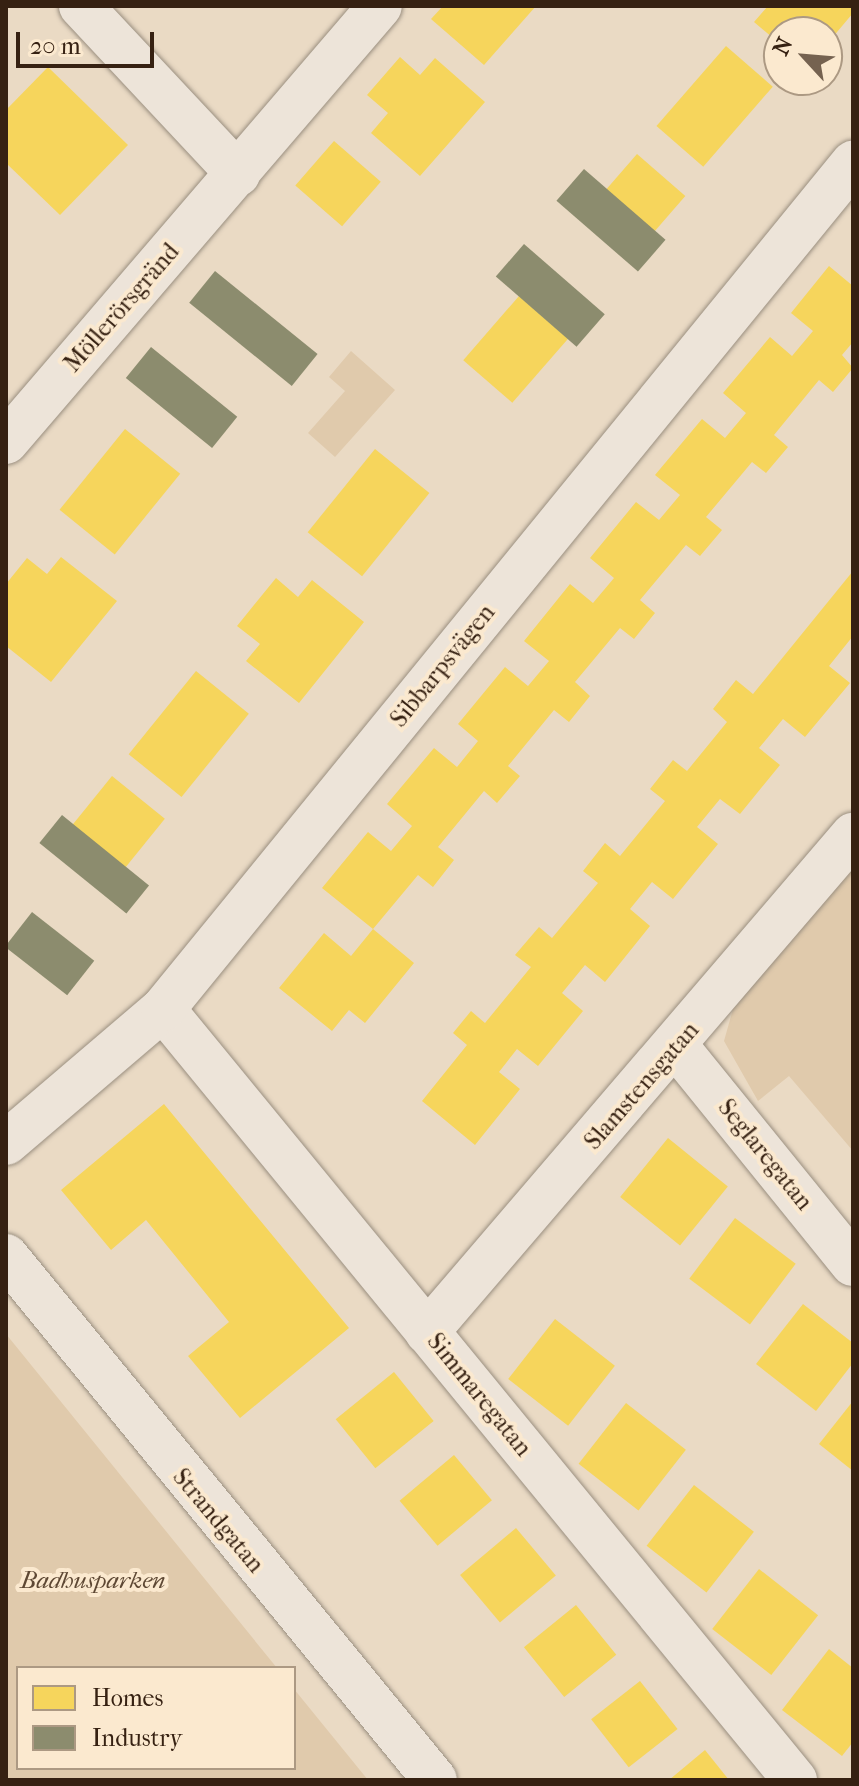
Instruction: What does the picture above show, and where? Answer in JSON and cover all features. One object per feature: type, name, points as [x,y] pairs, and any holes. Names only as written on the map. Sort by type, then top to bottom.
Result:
[{"type":"street","points":[[81,6],[238,174]]},
{"type":"street","name":"Möllerörsgränd","points":[[6,442],[380,6]]},
{"type":"street","name":"Sibbarpsvägen","points":[[6,1143],[163,1009],[851,169]]},
{"type":"street","name":"Slamstensgatan","points":[[427,1332],[677,1047],[853,835]]},
{"type":"street","name":"Simmaregatan","points":[[163,1009],[795,1780]]},
{"type":"street","name":"Seglaregatan","points":[[677,1047],[853,1264]]},
{"type":"street","name":"Strandgatan","points":[[6,1256],[435,1780]]},
{"type":"green space","points":[[351,351],[395,390],[335,457],[308,433],[345,391],[329,377]]},
{"type":"green space","points":[[853,866],[853,1151],[789,1076],[758,1101],[724,1041],[733,1009]]},
{"type":"green space","name":"Badhusparken","points":[[6,1334],[275,1666],[16,1666],[16,1770],[296,1770],[296,1691],[368,1780],[6,1780]]},
{"type":"building: Homes","points":[[443,6],[536,6],[484,65],[431,19]]},
{"type":"building: Homes","points":[[768,6],[853,6],[853,13],[843,25],[843,16],[763,16],[763,30],[754,22]]},
{"type":"building: Homes","points":[[726,46],[763,78],[765,96],[703,167],[656,126]]},
{"type":"building: Homes","points":[[400,57],[420,75],[435,58],[485,102],[420,176],[371,133],[388,113],[367,95]]},
{"type":"building: Homes","points":[[48,67],[128,145],[60,215],[6,163],[6,110]]},
{"type":"building: Homes","points":[[334,141],[381,182],[342,226],[295,186]]},
{"type":"building: Homes","points":[[637,154],[685,196],[654,231],[606,189]]},
{"type":"building: Homes","points":[[829,266],[853,286],[853,342],[842,355],[853,368],[833,392],[819,380],[774,435],[788,447],[766,473],[752,462],[706,517],[722,530],[700,556],[686,545],[640,600],[655,613],[634,639],[620,628],[575,682],[590,696],[569,722],[554,710],[508,766],[520,776],[497,803],[484,791],[438,847],[454,860],[433,887],[418,875],[373,929],[322,888],[368,832],[391,851],[412,826],[387,804],[434,748],[457,767],[478,741],[458,724],[505,667],[528,686],[549,661],[524,641],[570,584],[593,603],[614,578],[590,558],[636,502],[659,520],[680,495],[655,475],[702,419],[725,438],[746,413],[723,393],[770,337],[792,356],[813,331],[791,313]]},
{"type":"building: Homes","points":[[519,296],[568,339],[512,403],[463,360]]},
{"type":"building: Homes","points":[[125,429],[180,474],[115,555],[60,510]]},
{"type":"building: Homes","points":[[375,449],[429,493],[362,576],[308,532]]},
{"type":"building: Homes","points":[[61,557],[117,601],[51,682],[6,646],[6,584],[27,558],[47,574]]},
{"type":"building: Homes","points":[[853,571],[853,636],[829,666],[850,683],[805,737],[783,719],[759,748],[780,765],[740,814],[720,799],[697,827],[718,844],[673,899],[652,882],[630,909],[650,926],[605,982],[585,965],[562,993],[583,1011],[538,1066],[517,1049],[499,1072],[520,1089],[475,1145],[422,1101],[467,1045],[453,1033],[471,1011],[485,1023],[531,967],[515,955],[539,927],[552,938],[598,883],[583,871],[605,843],[620,856],[665,801],[650,789],[673,760],[687,771],[727,722],[713,709],[736,680],[753,694]]},
{"type":"building: Homes","points":[[276,578],[298,597],[312,580],[364,622],[299,703],[246,661],[260,644],[237,626]]},
{"type":"building: Homes","points":[[196,671],[249,714],[182,797],[129,754]]},
{"type":"building: Homes","points":[[112,776],[165,819],[125,868],[72,825]]},
{"type":"building: Homes","points":[[373,929],[414,963],[365,1023],[349,1010],[332,1031],[279,988],[324,933],[351,956]]},
{"type":"building: Homes","points":[[164,1104],[349,1328],[240,1418],[188,1356],[229,1322],[146,1220],[111,1250],[61,1190]]},
{"type":"building: Homes","points":[[668,1138],[728,1186],[680,1246],[620,1197]]},
{"type":"building: Homes","points":[[735,1218],[796,1264],[750,1324],[689,1279]]},
{"type":"building: Homes","points":[[803,1304],[853,1343],[853,1363],[816,1411],[756,1364]]},
{"type":"building: Homes","points":[[555,1319],[615,1366],[568,1426],[508,1379]]},
{"type":"building: Homes","points":[[394,1372],[434,1421],[375,1468],[336,1419]]},
{"type":"building: Homes","points":[[853,1401],[853,1471],[819,1444]]},
{"type":"building: Homes","points":[[626,1403],[686,1450],[638,1510],[579,1464]]},
{"type":"building: Homes","points":[[454,1455],[492,1500],[438,1546],[400,1501]]},
{"type":"building: Homes","points":[[694,1485],[754,1532],[706,1592],[647,1546]]},
{"type":"building: Homes","points":[[516,1528],[556,1575],[500,1622],[460,1575]]},
{"type":"building: Homes","points":[[759,1569],[818,1615],[771,1675],[712,1629]]},
{"type":"building: Homes","points":[[576,1605],[616,1655],[564,1697],[524,1647]]},
{"type":"building: Homes","points":[[829,1649],[853,1668],[853,1742],[842,1756],[782,1710]]},
{"type":"building: Homes","points":[[640,1681],[678,1729],[629,1767],[591,1719]]},
{"type":"building: Homes","points":[[705,1750],[729,1780],[669,1780]]},
{"type":"building: Industry","points":[[584,169],[666,240],[638,272],[556,201]]},
{"type":"building: Industry","points":[[524,244],[605,314],[577,347],[496,276]]},
{"type":"building: Industry","points":[[215,271],[318,354],[292,386],[189,303]]},
{"type":"building: Industry","points":[[151,347],[237,417],[212,448],[126,378]]},
{"type":"building: Industry","points":[[62,815],[149,885],[126,913],[39,843]]},
{"type":"building: Industry","points":[[32,912],[94,961],[67,995],[6,948]]}]
